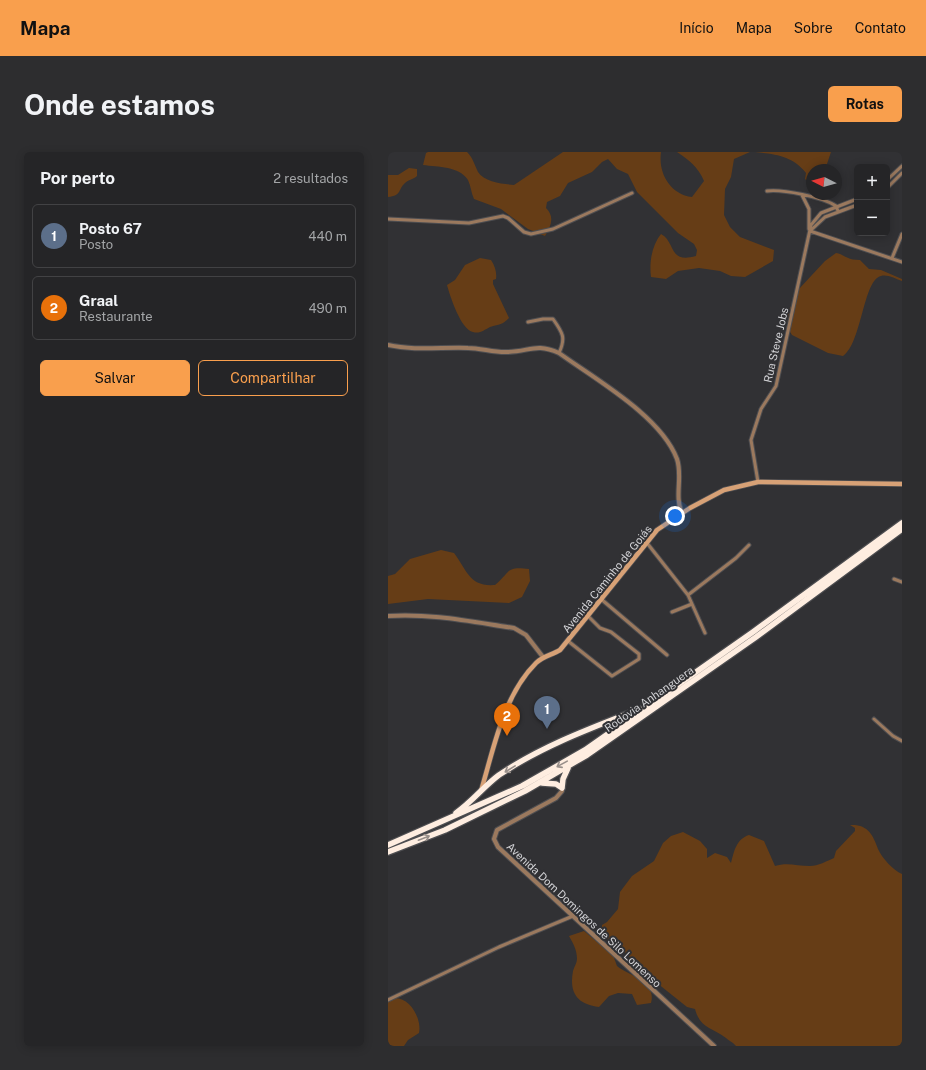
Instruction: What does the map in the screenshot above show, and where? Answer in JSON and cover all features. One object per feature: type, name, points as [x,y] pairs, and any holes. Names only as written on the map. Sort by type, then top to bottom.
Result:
[{"type":"highway","name":"Rodovia Anhanguera","points":[[388,845],[522,786],[586,750],[648,707],[902,523]]},
{"type":"highway","name":"Rodovia Anhanguera","points":[[388,852],[445,830],[569,767],[756,637],[902,529]]},
{"type":"highway","points":[[445,821],[465,807],[500,775],[557,742],[648,707]]},
{"type":"highway","points":[[540,783],[556,784],[562,788],[563,779],[569,767]]},
{"type":"main road","name":"Avenida Caminho de Goiás","points":[[481,792],[506,713],[516,687],[543,657],[552,655],[568,641],[657,530],[682,513],[724,490],[758,482],[902,484]]},
{"type":"street","points":[[890,177],[902,166]]},
{"type":"street","points":[[890,185],[902,173]]},
{"type":"street","points":[[767,191],[778,189],[836,206]]},
{"type":"street","points":[[388,219],[469,224],[503,216],[508,218],[524,232],[531,234],[553,229],[632,193]]},
{"type":"street","points":[[802,195],[809,209],[810,231]]},
{"type":"street","points":[[810,231],[814,219],[821,213],[854,200]]},
{"type":"street","points":[[836,206],[838,211]]},
{"type":"street","points":[[810,231],[825,217],[854,206]]},
{"type":"street","points":[[810,231],[902,262]]},
{"type":"street","name":"Rua Steve Jobs","points":[[758,482],[751,440],[761,409],[776,386],[810,231]]},
{"type":"street","points":[[892,258],[902,234]]},
{"type":"street","points":[[528,322],[553,319],[564,340],[559,353]]},
{"type":"street","points":[[388,345],[405,349],[469,348],[508,352],[538,347],[547,348],[559,353],[631,405],[657,427],[676,457],[680,469],[678,504],[682,513]]},
{"type":"street","points":[[646,542],[688,595],[705,633]]},
{"type":"street","points":[[688,595],[736,558],[749,545]]},
{"type":"street","points":[[894,579],[902,582]]},
{"type":"street","points":[[601,599],[667,655]]},
{"type":"street","points":[[672,612],[692,604]]},
{"type":"street","points":[[388,616],[409,614],[430,616],[514,628],[526,635],[543,657]]},
{"type":"street","points":[[568,641],[609,675],[616,676],[639,660],[639,654],[611,632],[600,628],[588,616]]},
{"type":"street","points":[[874,719],[902,741]]},
{"type":"street","name":"Avenida Dom Domingos de Silo Lomenso","points":[[562,788],[562,791],[556,798],[497,830],[494,839],[498,847],[528,877],[573,916],[714,1046]]},
{"type":"street","points":[[388,1000],[500,947],[573,916]]},
{"type":"shaded area","points":[[467,152],[478,172],[485,178],[494,182],[514,185],[563,152],[661,152],[661,167],[667,181],[677,192],[692,197],[704,181],[693,164],[677,152],[750,152],[734,159],[731,177],[725,189],[724,215],[730,227],[740,237],[774,250],[773,261],[745,277],[731,276],[720,271],[699,268],[678,271],[666,279],[651,277],[650,266],[652,254],[655,243],[661,234],[666,238],[677,255],[681,257],[687,258],[696,256],[697,250],[694,244],[678,233],[637,192],[628,174],[617,169],[608,159],[602,162],[592,172],[568,183],[560,196],[547,202],[546,208],[549,211],[551,222],[545,236],[528,229],[501,209],[474,199],[468,180],[459,172],[448,168],[423,165],[426,153]]},
{"type":"shaded area","points":[[755,152],[831,152],[827,164],[806,164],[806,173],[801,167],[789,159]]},
{"type":"shaded area","points":[[409,168],[417,169],[417,176],[405,183],[398,194],[388,197],[388,175],[398,175]]},
{"type":"shaded area","points":[[836,253],[852,259],[860,260],[869,269],[881,270],[902,279],[902,281],[889,276],[881,276],[875,280],[870,288],[854,339],[849,349],[843,356],[828,353],[792,335],[789,330],[786,314],[795,300],[798,290],[825,261]]},
{"type":"shaded area","points":[[480,258],[491,260],[494,265],[496,279],[493,280],[493,284],[509,318],[501,324],[480,332],[473,332],[464,325],[460,319],[447,285],[455,280],[465,265]]},
{"type":"shaded area","points":[[441,550],[454,553],[470,576],[479,583],[495,585],[509,571],[516,568],[529,569],[530,581],[522,597],[509,603],[428,599],[388,604],[388,576],[395,574],[410,559]]},
{"type":"shaded area","points":[[850,825],[861,826],[869,831],[885,860],[895,870],[902,874],[902,1046],[736,1046],[721,1034],[703,1024],[695,1009],[687,1007],[657,983],[647,970],[619,949],[614,947],[602,934],[602,925],[607,922],[618,909],[620,892],[632,876],[654,861],[663,843],[671,836],[683,832],[700,841],[707,849],[707,858],[715,853],[727,857],[731,863],[738,843],[749,835],[764,841],[775,866],[788,864],[813,866],[834,858],[836,851],[855,831],[855,828]]},
{"type":"shaded area","points":[[584,931],[613,955],[617,966],[646,984],[650,989],[652,996],[651,1003],[637,1005],[632,994],[618,993],[609,996],[599,1007],[585,1003],[576,996],[572,985],[572,979],[577,956],[569,936]]},
{"type":"shaded area","points":[[394,998],[405,1001],[410,1005],[419,1021],[419,1033],[408,1040],[404,1046],[388,1046],[388,1001]]},
{"type":"place","name":"Posto 67","points":[[547,729]]},
{"type":"place","name":"Graal","points":[[507,736]]}]
